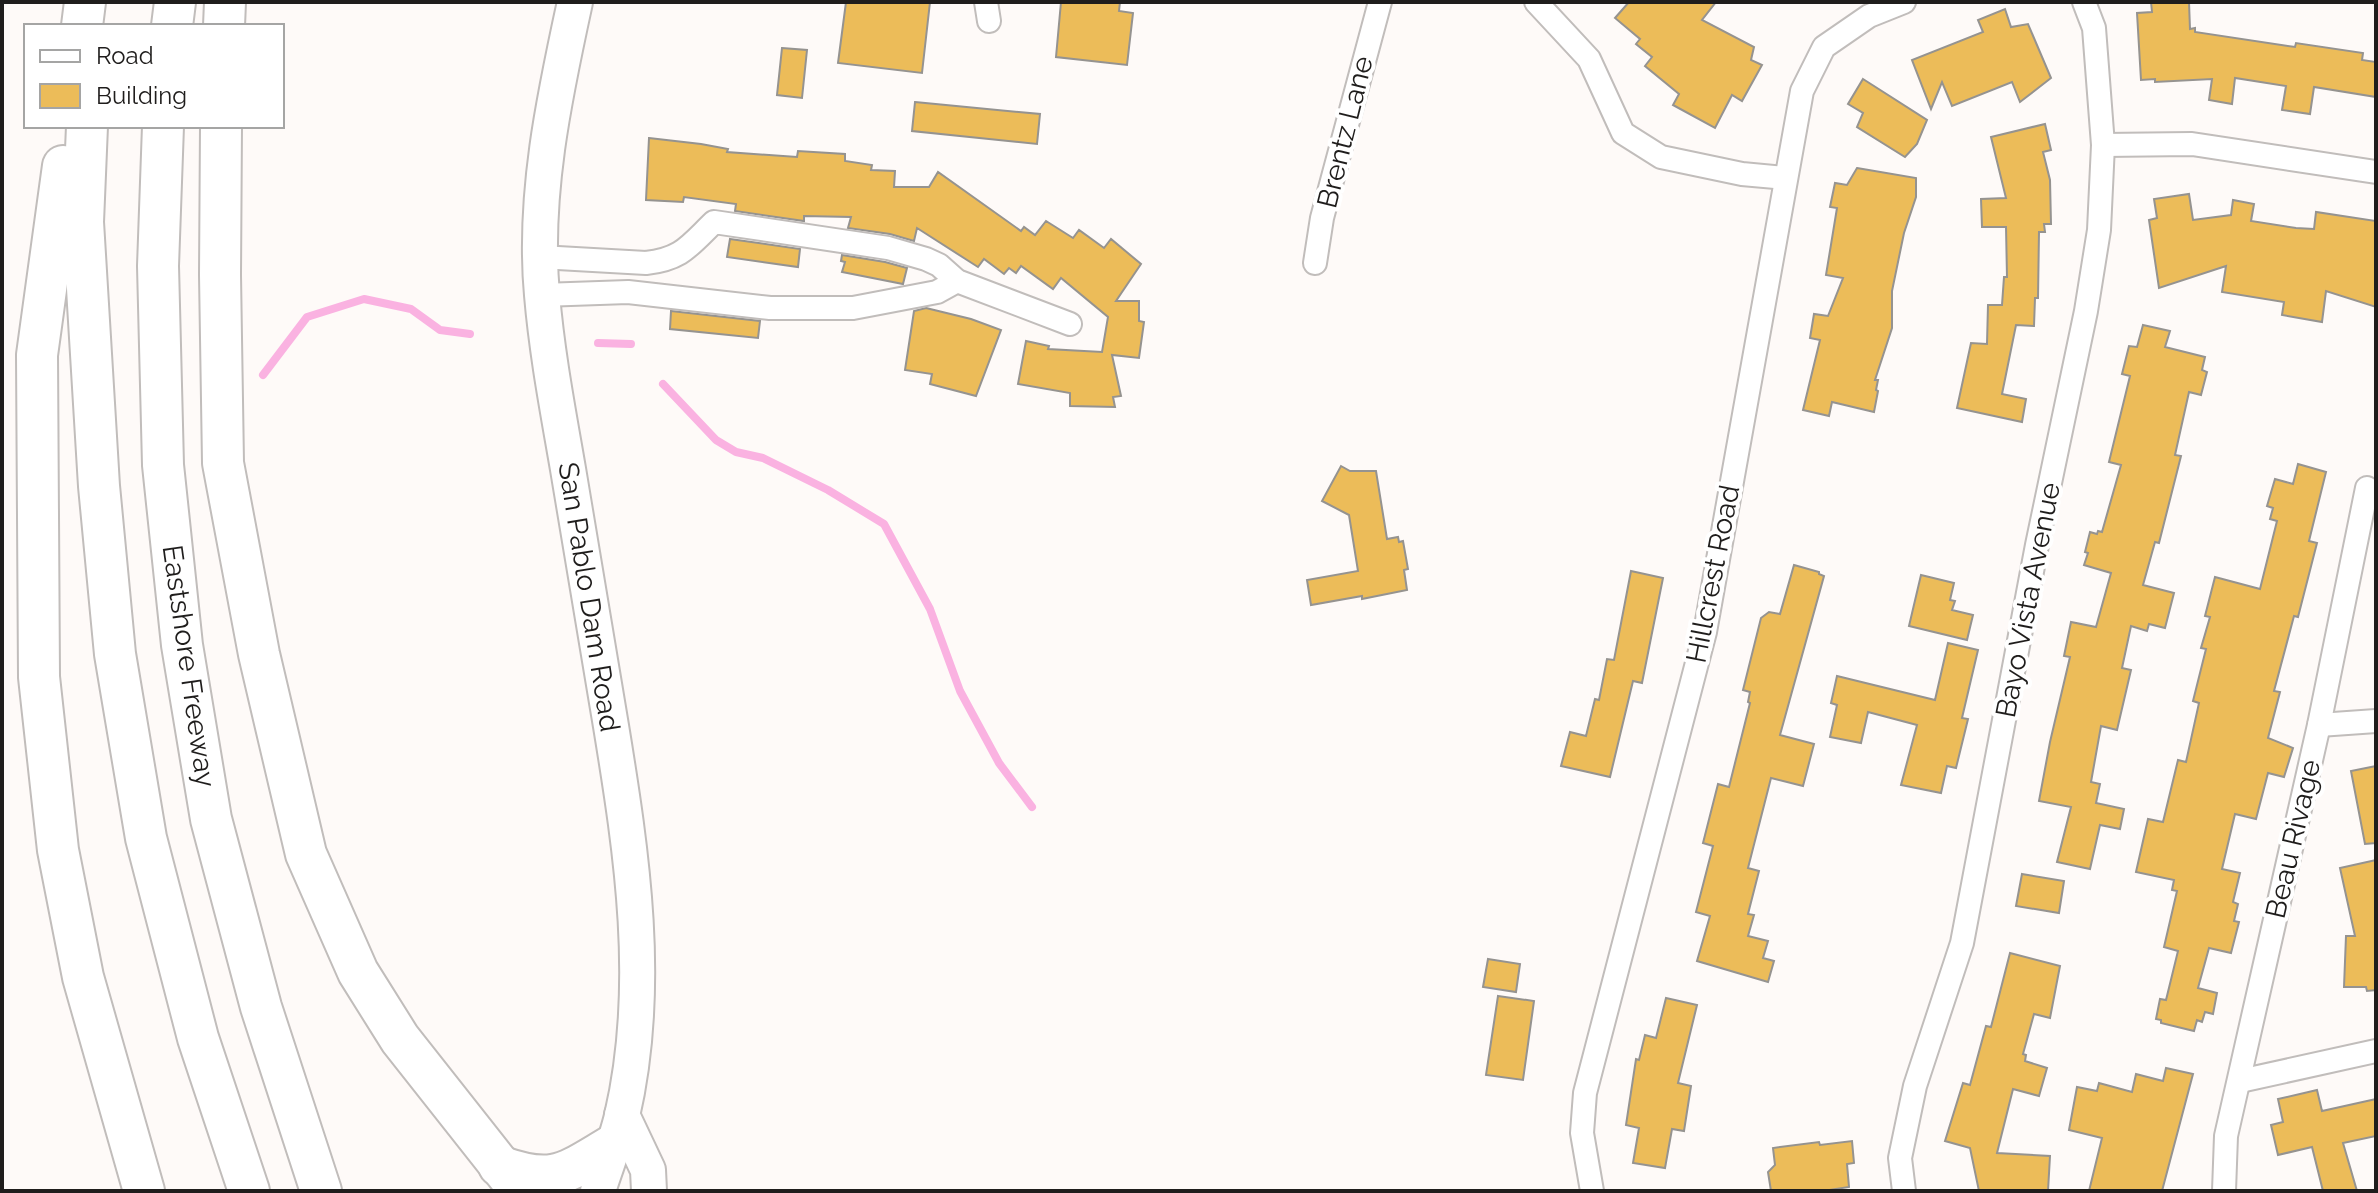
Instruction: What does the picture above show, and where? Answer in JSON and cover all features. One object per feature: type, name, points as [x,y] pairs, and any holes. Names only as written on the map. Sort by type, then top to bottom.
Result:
[{"type":"highway","points":[[82,24],[85,2]]},
{"type":"highway","points":[[90,24],[91,2]]},
{"type":"highway","points":[[172,24],[175,2]]},
{"type":"highway","points":[[224,24],[225,2]]},
{"type":"highway","points":[[68,128],[37,355],[39,677],[58,850],[83,977],[144,1191]]},
{"type":"highway","points":[[87,128],[83,222],[99,486],[115,654],[146,838],[198,1038],[249,1191]]},
{"type":"highway","name":"Eastshore Freeway","points":[[163,128],[158,266],[163,465],[182,645],[211,819],[261,1007],[321,1191]]},
{"type":"highway","points":[[221,128],[223,463],[259,654],[306,854],[358,972],[400,1039],[509,1178],[522,1174],[546,1178],[579,1165],[618,1130]]},
{"type":"main road","name":"San Pablo Dam Road","points":[[575,2],[558,82],[543,181],[542,295],[555,393],[627,826],[638,953],[633,1044],[618,1130],[598,1191]]},
{"type":"main road","points":[[618,1130],[648,1170],[649,1191]]},
{"type":"street","name":"Brentz Lane","points":[[1315,263],[1322,218],[1380,2]]},
{"type":"street","points":[[1536,2],[1589,59],[1623,133],[1661,157],[1742,174],[1785,178]]},
{"type":"street","name":"Hillcrest Road","points":[[1592,1191],[1582,1133],[1585,1093],[1705,632],[1802,91],[1824,47],[1869,16],[1904,2]]},
{"type":"street","name":"Bayo Vista Avenue","points":[[1904,1191],[1900,1158],[1915,1086],[1962,943],[2037,545],[2086,311],[2099,230],[2103,145],[2094,28],[2084,2]]},
{"type":"street","points":[[2103,145],[2192,144],[2376,172]]},
{"type":"street","points":[[540,257],[646,263],[663,261],[679,255],[714,222],[888,248],[926,259],[939,265],[957,281],[1070,324]]},
{"type":"street","points":[[542,295],[628,292],[770,308],[853,308],[937,292],[957,281]]},
{"type":"street","name":"Beau Rivage","points":[[2224,1191],[2226,1136],[2319,725],[2367,488]]},
{"type":"street","points":[[2319,725],[2376,721]]},
{"type":"street","points":[[2240,1081],[2376,1051]]},
{"type":"building","points":[[846,2],[930,2],[922,73],[838,63]]},
{"type":"building","points":[[1061,2],[1120,2],[1119,11],[1133,13],[1127,65],[1056,57]]},
{"type":"building","points":[[1629,2],[1716,2],[1702,20],[1754,47],[1751,60],[1762,65],[1742,101],[1732,95],[1715,128],[1673,105],[1679,94],[1645,66],[1652,57],[1636,44],[1640,39],[1615,18]]},
{"type":"building","points":[[2151,2],[2189,2],[2190,29],[2195,28],[2195,32],[2295,47],[2296,43],[2363,53],[2362,60],[2376,62],[2376,97],[2314,87],[2310,114],[2282,110],[2286,86],[2235,78],[2232,104],[2209,100],[2212,79],[2141,80],[2137,13],[2152,12]]},
{"type":"building","points":[[2005,9],[2011,27],[2028,24],[2051,78],[2020,102],[2012,82],[1952,106],[1942,82],[1931,109],[1912,60],[1983,32],[1978,20]]},
{"type":"building","points":[[782,48],[807,50],[802,98],[777,95]]},
{"type":"building","points":[[1863,79],[1927,120],[1917,144],[1905,157],[1857,127],[1863,113],[1848,104]]},
{"type":"building","points":[[915,102],[1040,114],[1037,144],[912,131]]},
{"type":"building","points":[[2045,124],[2051,150],[2043,152],[2050,180],[2051,224],[2044,224],[2045,232],[2039,232],[2038,298],[2035,298],[2034,326],[2016,325],[2002,394],[2026,399],[2022,422],[1957,408],[1971,343],[1987,344],[1988,305],[2002,305],[2004,277],[2007,277],[2006,227],[1982,227],[1981,199],[2006,198],[1991,137]]},
{"type":"building","points":[[649,138],[701,144],[728,149],[727,152],[797,157],[798,151],[845,154],[845,161],[872,165],[871,170],[895,171],[894,187],[929,187],[938,172],[1021,231],[1024,227],[1035,235],[1046,221],[1073,238],[1079,230],[1104,248],[1111,239],[1141,264],[1116,301],[1139,301],[1139,321],[1144,322],[1139,358],[1112,355],[1121,396],[1113,397],[1115,407],[1070,406],[1070,393],[1018,384],[1026,341],[1049,346],[1048,349],[1102,352],[1108,317],[1061,278],[1053,289],[1021,266],[1016,273],[1009,268],[1004,274],[984,259],[978,267],[917,228],[914,241],[848,228],[851,217],[804,216],[804,221],[735,211],[736,204],[684,197],[683,202],[646,200]]},
{"type":"building","points":[[1857,168],[1916,178],[1916,197],[1904,233],[1892,291],[1892,328],[1875,380],[1878,380],[1878,391],[1874,412],[1832,402],[1829,416],[1803,410],[1820,340],[1810,338],[1814,314],[1828,316],[1843,278],[1826,275],[1837,208],[1830,207],[1835,183],[1847,185]]},
{"type":"building","points":[[2189,194],[2193,220],[2231,215],[2233,200],[2254,204],[2251,221],[2296,228],[2314,229],[2316,212],[2376,221],[2376,307],[2326,291],[2322,322],[2282,315],[2284,302],[2222,292],[2226,266],[2159,288],[2149,220],[2157,218],[2154,199]]},
{"type":"building","points":[[730,239],[800,249],[798,267],[727,257]]},
{"type":"building","points":[[842,255],[907,268],[903,284],[842,272],[845,262],[841,261]]},
{"type":"building","points":[[926,308],[1001,330],[976,396],[930,384],[932,374],[905,370],[914,311]]},
{"type":"building","points":[[671,311],[760,321],[758,338],[670,329]]},
{"type":"building","points":[[2143,325],[2170,331],[2165,347],[2205,357],[2202,370],[2207,372],[2201,395],[2189,392],[2175,455],[2181,456],[2159,543],[2155,542],[2143,585],[2174,593],[2165,628],[2149,624],[2147,631],[2131,626],[2122,668],[2131,670],[2117,730],[2101,726],[2091,782],[2100,784],[2096,803],[2124,809],[2120,829],[2100,825],[2090,869],[2057,862],[2071,807],[2039,801],[2070,657],[2064,656],[2071,622],[2096,627],[2111,573],[2084,565],[2088,553],[2085,552],[2090,532],[2102,532],[2121,465],[2109,462],[2130,376],[2122,374],[2129,346],[2137,347]]},
{"type":"building","points":[[2298,464],[2326,472],[2309,541],[2317,543],[2298,617],[2294,616],[2274,691],[2280,692],[2268,738],[2293,748],[2284,777],[2268,773],[2256,819],[2235,814],[2222,869],[2240,873],[2233,902],[2238,904],[2234,921],[2239,922],[2231,953],[2209,948],[2198,988],[2217,993],[2213,1014],[2205,1012],[2202,1022],[2197,1020],[2194,1031],[2156,1019],[2160,999],[2166,1000],[2178,951],[2164,947],[2177,891],[2172,890],[2174,880],[2136,872],[2148,819],[2163,822],[2178,760],[2186,762],[2199,703],[2193,701],[2206,649],[2201,648],[2210,617],[2205,616],[2215,577],[2260,589],[2277,521],[2270,519],[2273,508],[2267,506],[2275,479],[2293,484]]},
{"type":"building","points":[[1341,466],[1350,471],[1376,471],[1387,539],[1398,537],[1399,542],[1403,541],[1408,569],[1404,570],[1407,590],[1311,605],[1307,580],[1358,571],[1349,515],[1322,501]]},
{"type":"building","points":[[1794,565],[1824,576],[1780,735],[1814,744],[1803,786],[1771,778],[1748,868],[1759,871],[1748,914],[1754,915],[1748,936],[1768,941],[1763,958],[1774,961],[1768,982],[1697,961],[1710,916],[1696,912],[1713,846],[1703,843],[1718,784],[1729,787],[1750,703],[1750,692],[1743,690],[1761,618],[1769,612],[1780,614]]},
{"type":"building","points":[[1631,571],[1663,578],[1642,683],[1633,681],[1610,777],[1561,766],[1570,732],[1586,736],[1595,699],[1599,700],[1607,659],[1614,660]]},
{"type":"building","points":[[1921,575],[1954,583],[1950,600],[1955,601],[1952,610],[1973,615],[1967,640],[1909,626]]},
{"type":"building","points":[[1948,643],[1978,650],[1962,718],[1968,719],[1956,768],[1947,766],[1941,793],[1901,785],[1917,725],[1868,712],[1861,743],[1830,737],[1837,705],[1831,703],[1837,676],[1935,700]]},
{"type":"building","points":[[2376,766],[2376,843],[2365,844],[2351,771]]},
{"type":"building","points":[[2376,860],[2376,990],[2367,991],[2366,987],[2344,987],[2346,936],[2355,936],[2340,868]]},
{"type":"building","points":[[2022,874],[2064,881],[2059,913],[2016,906]]},
{"type":"building","points":[[2010,953],[2060,966],[2050,1018],[2034,1014],[2023,1054],[2026,1055],[2025,1061],[2047,1068],[2039,1096],[2013,1089],[1997,1153],[2050,1156],[2048,1191],[1979,1191],[1970,1148],[1945,1141],[1963,1083],[1970,1085],[1986,1026],[1991,1027]]},
{"type":"building","points":[[1488,959],[1520,964],[1516,992],[1483,987]]},
{"type":"building","points":[[1498,996],[1534,1001],[1523,1080],[1486,1075]]},
{"type":"building","points":[[1666,998],[1697,1005],[1678,1083],[1691,1086],[1684,1131],[1672,1129],[1665,1168],[1633,1163],[1639,1128],[1626,1125],[1636,1059],[1639,1060],[1645,1035],[1656,1038]]},
{"type":"building","points":[[2166,1068],[2193,1074],[2162,1191],[2089,1191],[2102,1138],[2069,1130],[2077,1087],[2097,1091],[2099,1083],[2132,1092],[2136,1074],[2163,1081]]},
{"type":"building","points":[[2317,1090],[2322,1111],[2376,1099],[2376,1136],[2343,1143],[2357,1191],[2323,1191],[2312,1147],[2278,1155],[2271,1125],[2283,1122],[2278,1099]]},
{"type":"building","points":[[1852,1141],[1854,1163],[1847,1164],[1849,1187],[1823,1191],[1771,1191],[1768,1172],[1775,1165],[1773,1148]]},
{"type":"waterway","points":[[263,375],[307,317],[364,299],[411,309],[440,330],[470,334]]},
{"type":"waterway","points":[[598,343],[631,344]]},
{"type":"waterway","points":[[663,384],[716,440],[736,452],[763,458],[828,490],[884,524],[930,609],[960,691],[999,763],[1032,807]]}]
